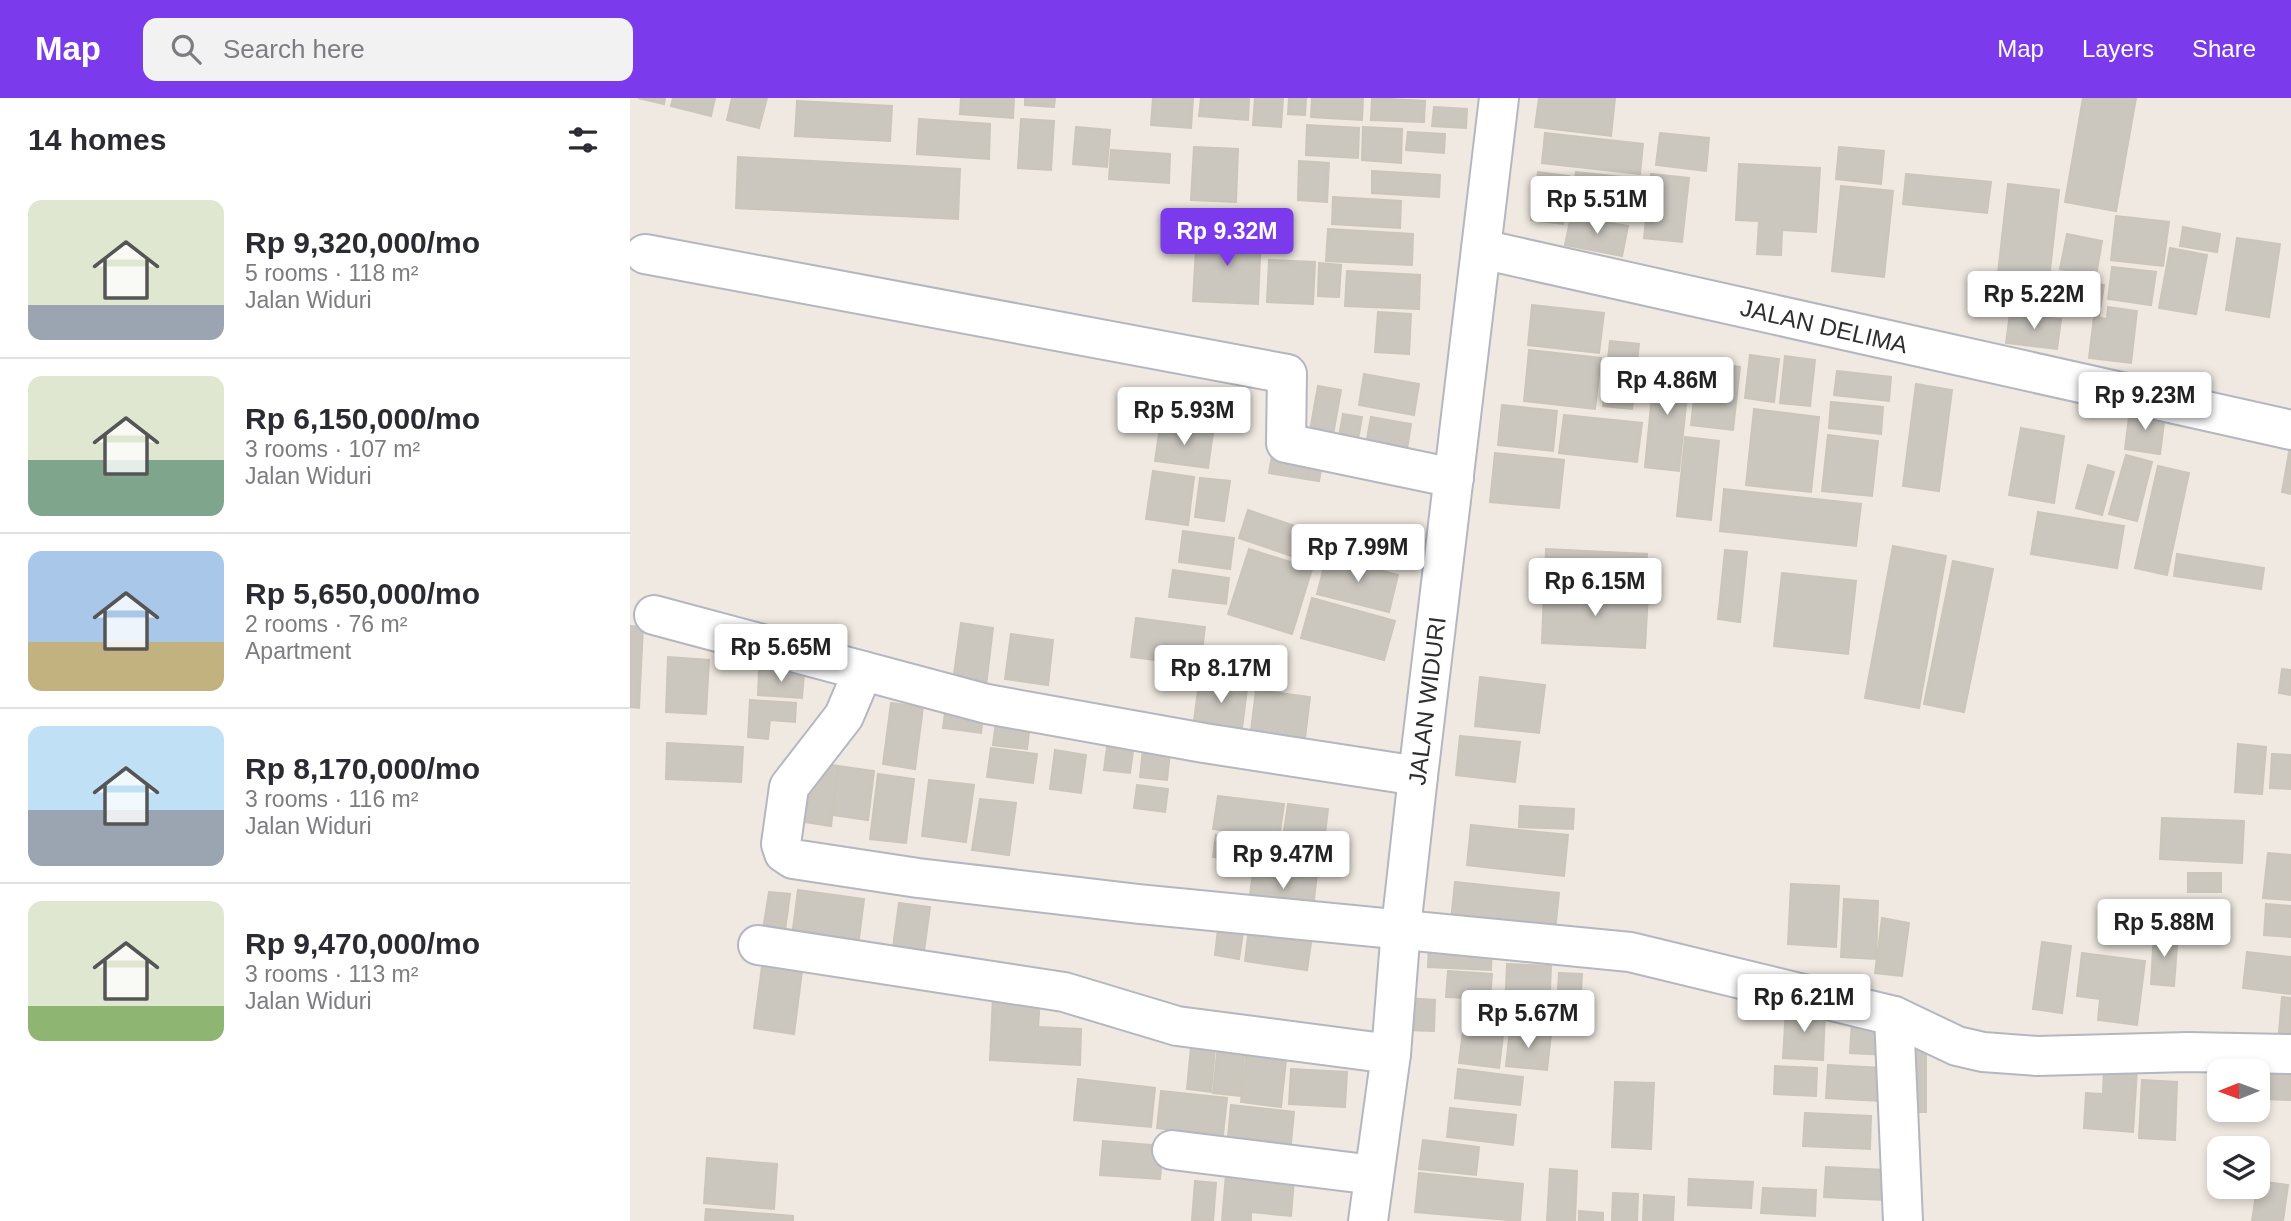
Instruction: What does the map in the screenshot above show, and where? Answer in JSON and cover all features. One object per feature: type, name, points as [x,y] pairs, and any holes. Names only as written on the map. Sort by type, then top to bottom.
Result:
[{"type":"street","name":"JALAN WIDURI","points":[[1368,1221],[1391,1054],[1401,928],[1418,776],[1499,98]]},
{"type":"street","name":"JALAN DELIMA","points":[[1481,249],[2291,430]]},
{"type":"street","points":[[645,254],[1287,373],[1286,443],[1454,478]]},
{"type":"street","points":[[654,615],[1000,706],[1204,743],[1418,776]]},
{"type":"street","points":[[863,671],[844,716],[789,788],[781,844],[783,853],[793,859],[918,878],[1139,904],[1630,952],[1894,1016],[1957,1046],[1983,1052],[2036,1056],[2291,1054]]},
{"type":"street","points":[[758,945],[1064,992],[1177,1026],[1391,1054]]},
{"type":"street","points":[[1894,1016],[1903,1221]]},
{"type":"street","points":[[1172,1150],[1374,1175]]},
{"type":"building","points":[[638,98],[665,98],[664,104]]},
{"type":"building","points":[[673,98],[715,98],[711,116],[671,106]]},
{"type":"building","points":[[732,98],[767,98],[759,128],[727,120]]},
{"type":"building","points":[[961,98],[1014,98],[1013,118],[960,114]]},
{"type":"building","points":[[1025,98],[1055,98],[1054,107],[1025,105]]},
{"type":"building","points":[[1153,98],[1193,98],[1191,128],[1151,125]]},
{"type":"building","points":[[1201,98],[1249,99],[1248,120],[1199,116]]},
{"type":"building","points":[[1255,98],[1283,98],[1281,127],[1253,125]]},
{"type":"building","points":[[1289,98],[1306,98],[1305,115],[1288,114]]},
{"type":"building","points":[[1312,98],[1363,98],[1362,120],[1311,117]]},
{"type":"building","points":[[1372,98],[1425,101],[1424,122],[1371,120]]},
{"type":"building","points":[[1539,98],[1615,98],[1611,136],[1535,127]]},
{"type":"building","points":[[2083,98],[2136,98],[2116,211],[2065,202]]},
{"type":"building","points":[[797,101],[892,106],[890,141],[795,136]]},
{"type":"building","points":[[1434,107],[1467,109],[1466,128],[1432,126]]},
{"type":"building","points":[[919,119],[990,124],[989,159],[917,154]]},
{"type":"building","points":[[1021,119],[1054,121],[1051,170],[1018,168]]},
{"type":"building","points":[[1307,125],[1359,128],[1358,158],[1306,155]]},
{"type":"building","points":[[1076,127],[1110,130],[1107,167],[1073,164]]},
{"type":"building","points":[[1363,127],[1402,129],[1401,163],[1362,160]]},
{"type":"building","points":[[1408,132],[1445,134],[1444,153],[1406,150]]},
{"type":"building","points":[[1545,133],[1643,144],[1640,174],[1542,163]]},
{"type":"building","points":[[1660,133],[1709,138],[1706,171],[1656,165]]},
{"type":"building","points":[[1194,147],[1238,149],[1236,202],[1191,200]]},
{"type":"building","points":[[1839,147],[1884,151],[1881,184],[1836,179]]},
{"type":"building","points":[[1111,150],[1170,154],[1169,183],[1109,179]]},
{"type":"building","points":[[738,157],[960,169],[958,219],[736,208]]},
{"type":"building","points":[[1299,161],[1329,163],[1327,202],[1298,200]]},
{"type":"building","points":[[1739,164],[1820,168],[1816,232],[1782,230],[1781,255],[1757,254],[1759,221],[1736,220]]},
{"type":"building","points":[[1372,171],[1440,175],[1439,197],[1372,193]]},
{"type":"building","points":[[1538,172],[1569,176],[1563,224],[1531,220]]},
{"type":"building","points":[[1576,172],[1639,179],[1635,216],[1572,209]]},
{"type":"building","points":[[1651,174],[1689,178],[1682,242],[1644,238]]},
{"type":"building","points":[[1906,174],[1991,182],[1987,213],[1903,204]]},
{"type":"building","points":[[2008,184],[2059,190],[2047,297],[1996,291]]},
{"type":"building","points":[[1841,186],[1893,191],[1884,277],[1832,271]]},
{"type":"building","points":[[1333,197],[1401,201],[1400,228],[1332,224]]},
{"type":"building","points":[[1571,216],[1628,226],[1622,256],[1565,245]]},
{"type":"building","points":[[2116,216],[2169,222],[2163,266],[2111,260]]},
{"type":"building","points":[[2183,227],[2220,234],[2217,252],[2180,246]]},
{"type":"building","points":[[1328,229],[1413,234],[1412,265],[1326,261]]},
{"type":"building","points":[[1197,231],[1261,234],[1258,304],[1193,301]]},
{"type":"building","points":[[2067,234],[2102,241],[2096,276],[2060,269]]},
{"type":"building","points":[[2237,238],[2280,244],[2269,317],[2226,310]]},
{"type":"building","points":[[2170,248],[2207,255],[2196,314],[2159,308]]},
{"type":"building","points":[[1269,260],[1315,262],[1313,304],[1267,302]]},
{"type":"building","points":[[1319,263],[1341,265],[1339,297],[1318,296]]},
{"type":"building","points":[[2112,267],[2156,272],[2151,305],[2108,299]]},
{"type":"building","points":[[1347,271],[1420,275],[1419,309],[1345,306]]},
{"type":"building","points":[[2058,278],[2104,285],[2099,317],[2054,309]]},
{"type":"building","points":[[1532,305],[1604,313],[1599,353],[1528,345]]},
{"type":"building","points":[[2108,307],[2137,311],[2131,363],[2089,358],[2094,317],[2107,319]]},
{"type":"building","points":[[1378,312],[1411,314],[1409,354],[1375,352]]},
{"type":"building","points":[[2010,313],[2061,319],[2057,349],[2006,343]]},
{"type":"building","points":[[1610,341],[1639,344],[1632,409],[1603,406]]},
{"type":"building","points":[[1529,350],[1601,358],[1595,409],[1524,401]]},
{"type":"building","points":[[1750,355],[1779,359],[1774,402],[1745,398]]},
{"type":"building","points":[[1785,356],[1815,360],[1810,406],[1780,403]]},
{"type":"building","points":[[1698,362],[1740,367],[1733,430],[1691,425]]},
{"type":"building","points":[[1655,364],[1690,368],[1679,471],[1645,467]]},
{"type":"building","points":[[1837,371],[1891,377],[1889,401],[1834,395]]},
{"type":"building","points":[[1364,374],[1419,384],[1414,415],[1359,405]]},
{"type":"building","points":[[1916,384],[1952,390],[1939,491],[1903,486]]},
{"type":"building","points":[[1318,386],[1341,390],[1331,446],[1308,442]]},
{"type":"building","points":[[1831,402],[1883,407],[1881,434],[1829,428]]},
{"type":"building","points":[[1502,405],[1557,411],[1553,451],[1498,445]]},
{"type":"building","points":[[1754,409],[1819,417],[1811,492],[1746,485]]},
{"type":"building","points":[[2130,409],[2165,414],[2160,454],[2125,449]]},
{"type":"building","points":[[1343,414],[1362,417],[1357,445],[1338,442]]},
{"type":"building","points":[[1564,415],[1642,423],[1637,462],[1559,453]]},
{"type":"building","points":[[1371,417],[1411,424],[1406,456],[1365,450]]},
{"type":"building","points":[[1160,427],[1213,433],[1208,468],[1155,461]]},
{"type":"building","points":[[2021,428],[2064,436],[2054,503],[2009,495]]},
{"type":"building","points":[[1828,435],[1878,441],[1872,496],[1822,491]]},
{"type":"building","points":[[1685,437],[1719,441],[1711,520],[1677,516]]},
{"type":"building","points":[[1273,450],[1323,459],[1319,481],[1269,473]]},
{"type":"building","points":[[2291,452],[2291,494],[2282,492]]},
{"type":"building","points":[[1495,453],[1564,460],[1559,508],[1490,502]]},
{"type":"building","points":[[2126,455],[2152,462],[2137,521],[2109,514]]},
{"type":"building","points":[[2088,465],[2114,472],[2102,515],[2076,508]]},
{"type":"building","points":[[2158,466],[2189,473],[2167,575],[2135,568]]},
{"type":"building","points":[[1153,471],[1194,477],[1188,525],[1146,519]]},
{"type":"building","points":[[1200,478],[1230,481],[1224,521],[1195,517]]},
{"type":"building","points":[[1724,489],[1861,504],[1856,546],[1720,531]]},
{"type":"building","points":[[1248,510],[1324,536],[1315,564],[1239,538]]},
{"type":"building","points":[[2038,512],[2124,526],[2117,568],[2031,554]]},
{"type":"building","points":[[1183,531],[1234,538],[1230,569],[1179,562]]},
{"type":"building","points":[[1893,546],[1946,556],[1919,708],[1865,698]]},
{"type":"building","points":[[1249,549],[1312,569],[1292,634],[1228,614]]},
{"type":"building","points":[[1546,549],[1647,554],[1645,588],[1545,583]]},
{"type":"building","points":[[1725,550],[1747,552],[1740,622],[1718,619]]},
{"type":"building","points":[[2177,554],[2264,568],[2261,589],[2174,576]]},
{"type":"building","points":[[1327,556],[1398,575],[1389,612],[1317,594]]},
{"type":"building","points":[[1953,561],[1993,569],[1964,712],[1924,704]]},
{"type":"building","points":[[1173,570],[1229,578],[1226,604],[1169,597]]},
{"type":"building","points":[[1782,573],[1856,581],[1848,654],[1774,646]]},
{"type":"building","points":[[1544,589],[1648,594],[1645,648],[1542,643]]},
{"type":"building","points":[[1312,598],[1395,621],[1384,660],[1301,638]]},
{"type":"building","points":[[1136,618],[1205,627],[1200,666],[1131,657]]},
{"type":"building","points":[[961,623],[993,628],[986,686],[953,682]]},
{"type":"building","points":[[630,626],[643,627],[639,708],[630,707]]},
{"type":"building","points":[[1011,634],[1053,640],[1048,685],[1005,679]]},
{"type":"building","points":[[668,657],[709,660],[706,714],[666,712]]},
{"type":"building","points":[[759,669],[804,673],[802,698],[758,695]]},
{"type":"building","points":[[2282,669],[2291,670],[2291,695],[2279,693]]},
{"type":"building","points":[[1480,677],[1545,685],[1539,733],[1475,726]]},
{"type":"building","points":[[1199,683],[1247,689],[1242,728],[1194,721]]},
{"type":"building","points":[[1256,690],[1310,697],[1304,746],[1250,739]]},
{"type":"building","points":[[750,700],[796,703],[795,722],[770,720],[768,739],[748,737]]},
{"type":"building","points":[[891,703],[923,707],[915,769],[883,764]]},
{"type":"building","points":[[946,705],[984,710],[981,733],[943,728]]},
{"type":"building","points":[[997,713],[1031,717],[1027,749],[993,745]]},
{"type":"building","points":[[1109,732],[1135,736],[1130,773],[1104,770]]},
{"type":"building","points":[[1460,736],[1520,742],[1515,782],[1456,775]]},
{"type":"building","points":[[667,743],[743,747],[741,782],[666,779]]},
{"type":"building","points":[[2238,744],[2266,747],[2262,794],[2235,792]]},
{"type":"building","points":[[991,748],[1037,754],[1033,783],[987,777]]},
{"type":"building","points":[[1143,749],[1170,752],[1167,780],[1140,777]]},
{"type":"building","points":[[1055,750],[1086,755],[1081,793],[1050,789]]},
{"type":"building","points":[[2272,754],[2291,755],[2291,789],[2270,788]]},
{"type":"building","points":[[812,763],[838,766],[831,826],[804,822]]},
{"type":"building","points":[[838,766],[874,771],[868,820],[832,815]]},
{"type":"building","points":[[878,774],[914,779],[906,843],[870,839]]},
{"type":"building","points":[[929,780],[974,785],[966,842],[922,836]]},
{"type":"building","points":[[1137,785],[1168,789],[1165,812],[1134,808]]},
{"type":"building","points":[[1218,796],[1284,804],[1279,838],[1213,829]]},
{"type":"building","points":[[980,799],[1016,803],[1009,855],[972,850]]},
{"type":"building","points":[[1288,804],[1328,809],[1324,843],[1283,838]]},
{"type":"building","points":[[1520,806],[1574,809],[1573,829],[1519,827]]},
{"type":"building","points":[[2162,818],[2244,821],[2242,863],[2160,859]]},
{"type":"building","points":[[1471,825],[1568,835],[1564,876],[1467,865]]},
{"type":"building","points":[[1216,835],[1325,850],[1322,872],[1213,857]]},
{"type":"building","points":[[2268,853],[2291,855],[2291,900],[2263,898]]},
{"type":"building","points":[[1254,866],[1317,874],[1312,916],[1248,908]]},
{"type":"building","points":[[2188,873],[2221,873],[2221,892],[2188,892]]},
{"type":"building","points":[[1455,882],[1559,893],[1554,941],[1450,930]]},
{"type":"building","points":[[1791,884],[1839,886],[1836,947],[1788,944]]},
{"type":"building","points":[[798,890],[864,899],[858,946],[792,937]]},
{"type":"building","points":[[769,892],[790,894],[784,938],[762,936]]},
{"type":"building","points":[[1844,899],[1878,901],[1876,959],[1841,957]]},
{"type":"building","points":[[899,903],[930,907],[923,959],[892,955]]},
{"type":"building","points":[[2266,904],[2291,906],[2291,937],[2264,935]]},
{"type":"building","points":[[1882,918],[1909,923],[1902,976],[1875,973]]},
{"type":"building","points":[[1249,928],[1312,936],[1307,970],[1245,961]]},
{"type":"building","points":[[1218,929],[1243,932],[1239,959],[1215,955]]},
{"type":"building","points":[[2154,932],[2178,933],[2174,986],[2151,984]]},
{"type":"building","points":[[1429,941],[1492,944],[1491,970],[1428,967]]},
{"type":"building","points":[[2042,942],[2071,946],[2062,1013],[2033,1009]]},
{"type":"building","points":[[2247,952],[2291,957],[2291,994],[2243,988]]},
{"type":"building","points":[[2082,953],[2145,961],[2137,1025],[2098,1020],[2100,999],[2077,996]]},
{"type":"building","points":[[1507,964],[1551,966],[1549,1014],[1505,1012]]},
{"type":"building","points":[[762,966],[802,971],[794,1034],[754,1028]]},
{"type":"building","points":[[1448,971],[1492,974],[1490,999],[1446,997]]},
{"type":"building","points":[[1559,973],[1582,974],[1580,1009],[1557,1008]]},
{"type":"building","points":[[993,996],[1040,999],[1038,1027],[1081,1029],[1080,1065],[990,1060]]},
{"type":"building","points":[[2282,997],[2291,998],[2291,1033],[2279,1032]]},
{"type":"building","points":[[1406,998],[1435,1000],[1434,1031],[1405,1030]]},
{"type":"building","points":[[1786,1008],[1825,1011],[1823,1060],[1783,1058]]},
{"type":"building","points":[[1852,1019],[1889,1021],[1888,1055],[1850,1053]]},
{"type":"building","points":[[1464,1023],[1504,1027],[1499,1068],[1459,1063]]},
{"type":"building","points":[[1510,1029],[1551,1034],[1547,1070],[1506,1066]]},
{"type":"building","points":[[1192,1036],[1216,1038],[1211,1092],[1187,1089]]},
{"type":"building","points":[[1926,1042],[1926,1112],[1900,1112],[1900,1043]]},
{"type":"building","points":[[1218,1044],[1245,1047],[1240,1096],[1213,1093]]},
{"type":"building","points":[[1246,1056],[1286,1060],[1281,1107],[1241,1102]]},
{"type":"building","points":[[2270,1062],[2291,1063],[2291,1100],[2270,1099]]},
{"type":"building","points":[[1828,1065],[1883,1068],[1881,1101],[1826,1098]]},
{"type":"building","points":[[1775,1066],[1817,1068],[1816,1096],[1774,1094]]},
{"type":"building","points":[[2104,1068],[2137,1070],[2133,1132],[2084,1128],[2086,1093],[2103,1094]]},
{"type":"building","points":[[1291,1069],[1347,1072],[1345,1107],[1289,1104]]},
{"type":"building","points":[[1458,1069],[1523,1077],[1520,1105],[1455,1098]]},
{"type":"building","points":[[1078,1079],[1155,1088],[1151,1127],[1074,1120]]},
{"type":"building","points":[[2142,1080],[2177,1082],[2175,1140],[2139,1138]]},
{"type":"building","points":[[1615,1082],[1654,1083],[1651,1149],[1612,1147]]},
{"type":"building","points":[[1161,1091],[1227,1098],[1223,1135],[1157,1128]]},
{"type":"building","points":[[1231,1105],[1294,1112],[1291,1143],[1228,1137]]},
{"type":"building","points":[[1450,1108],[1516,1115],[1513,1145],[1447,1137]]},
{"type":"building","points":[[1805,1113],[1871,1116],[1870,1149],[1803,1146]]},
{"type":"building","points":[[1423,1140],[1479,1147],[1476,1175],[1419,1169]]},
{"type":"building","points":[[1103,1141],[1163,1146],[1160,1179],[1100,1175]]},
{"type":"building","points":[[707,1158],[777,1164],[774,1209],[704,1203]]},
{"type":"building","points":[[1826,1167],[1886,1170],[1885,1200],[1824,1197]]},
{"type":"building","points":[[1550,1169],[1577,1171],[1575,1221],[1547,1221]]},
{"type":"building","points":[[1419,1173],[1523,1184],[1520,1221],[1415,1212]]},
{"type":"building","points":[[1226,1174],[1294,1179],[1291,1216],[1251,1212],[1251,1221],[1222,1221]]},
{"type":"building","points":[[1689,1179],[1753,1182],[1751,1208],[1688,1205]]},
{"type":"building","points":[[1195,1181],[1216,1183],[1213,1221],[1192,1220]]},
{"type":"building","points":[[2270,1183],[2288,1185],[2283,1221],[2252,1221],[2255,1199],[2270,1199]]},
{"type":"building","points":[[1763,1188],[1816,1190],[1815,1216],[1761,1213]]},
{"type":"building","points":[[1613,1193],[1638,1194],[1637,1221],[1612,1221]]},
{"type":"building","points":[[1644,1195],[1674,1197],[1673,1221],[1643,1221]]},
{"type":"building","points":[[706,1209],[793,1216],[793,1221],[705,1221]]},
{"type":"building","points":[[1579,1211],[1603,1213],[1603,1221],[1579,1221]]}]
